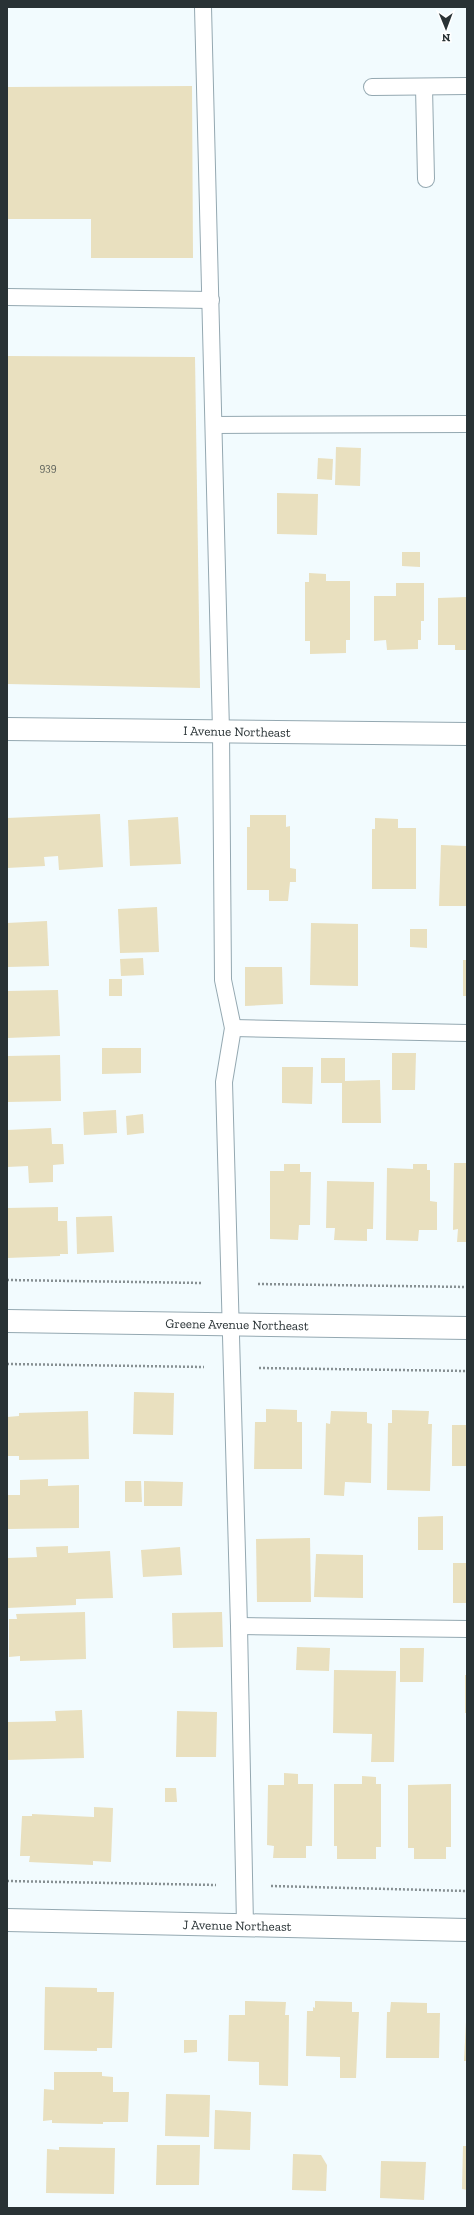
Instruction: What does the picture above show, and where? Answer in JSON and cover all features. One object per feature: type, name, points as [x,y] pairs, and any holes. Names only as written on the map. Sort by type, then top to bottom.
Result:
[{"type":"street","name":"I Avenue Northeast","points":[[7,729],[467,734]]},
{"type":"street","name":"Greene Avenue Northeast","points":[[7,1321],[467,1328]]},
{"type":"street","name":"J Avenue Northeast","points":[[7,1920],[467,1930]]},
{"type":"lane","points":[[203,7],[214,426],[223,980],[233,1028],[224,1082],[239,1626],[245,1926]]},
{"type":"lane","points":[[372,87],[467,86]]},
{"type":"lane","points":[[424,87],[426,179]]},
{"type":"lane","points":[[7,297],[211,300]]},
{"type":"lane","points":[[214,426],[467,424]]},
{"type":"lane","points":[[233,1028],[467,1033]]},
{"type":"lane","points":[[239,1626],[467,1629]]},
{"type":"building","points":[[192,86],[193,258],[91,258],[91,219],[7,219],[7,87]]},
{"type":"building","points":[[7,356],[195,357],[200,688],[7,684]]},
{"type":"building","points":[[336,447],[361,448],[360,486],[335,485]]},
{"type":"building","points":[[318,458],[333,459],[332,480],[317,479]]},
{"type":"building","points":[[277,493],[318,494],[317,535],[277,534]]},
{"type":"building","points":[[402,552],[420,552],[420,567],[402,566]]},
{"type":"building","points":[[309,573],[326,574],[326,581],[350,581],[350,640],[346,640],[346,653],[310,654],[310,641],[305,641],[305,582],[309,582]]},
{"type":"building","points":[[396,583],[424,583],[424,621],[421,621],[421,640],[418,640],[418,649],[387,650],[386,640],[374,641],[374,596],[396,596]]},
{"type":"building","points":[[467,597],[467,650],[455,650],[455,645],[438,645],[438,598]]},
{"type":"building","points":[[100,814],[103,867],[59,870],[58,856],[44,857],[45,866],[7,868],[7,818]]},
{"type":"building","points":[[250,815],[286,815],[286,827],[290,826],[290,868],[296,869],[296,882],[290,882],[288,901],[269,901],[269,890],[247,890],[247,827],[250,827]]},
{"type":"building","points":[[178,817],[181,864],[130,866],[128,820]]},
{"type":"building","points":[[375,818],[398,819],[398,828],[416,828],[416,889],[372,889],[372,829],[375,829]]},
{"type":"building","points":[[441,845],[467,846],[467,906],[439,906]]},
{"type":"building","points":[[157,907],[159,952],[120,953],[118,909]]},
{"type":"building","points":[[47,921],[49,966],[7,967],[7,923]]},
{"type":"building","points":[[311,923],[358,924],[358,986],[310,985]]},
{"type":"building","points":[[410,929],[427,929],[427,948],[410,947]]},
{"type":"building","points":[[143,958],[144,975],[121,976],[120,959]]},
{"type":"building","points":[[463,960],[467,960],[467,996],[463,996]]},
{"type":"building","points":[[245,967],[282,967],[283,1004],[245,1006]]},
{"type":"building","points":[[109,979],[122,979],[122,996],[109,996]]},
{"type":"building","points":[[58,990],[60,1036],[7,1038],[7,991]]},
{"type":"building","points":[[102,1048],[141,1048],[141,1073],[102,1074]]},
{"type":"building","points":[[392,1053],[416,1053],[415,1090],[392,1090]]},
{"type":"building","points":[[60,1055],[61,1101],[7,1102],[7,1056]]},
{"type":"building","points":[[321,1058],[345,1058],[345,1081],[380,1080],[381,1123],[342,1123],[342,1083],[321,1083]]},
{"type":"building","points":[[282,1067],[313,1067],[312,1104],[282,1103]]},
{"type":"building","points":[[116,1110],[117,1133],[84,1135],[83,1112]]},
{"type":"building","points":[[143,1114],[144,1133],[127,1135],[126,1116]]},
{"type":"building","points":[[51,1128],[52,1144],[63,1144],[64,1164],[53,1165],[53,1182],[29,1183],[28,1166],[7,1167],[7,1130]]},
{"type":"building","points":[[454,1163],[467,1163],[467,1242],[457,1242],[458,1229],[453,1230]]},
{"type":"building","points":[[284,1164],[300,1164],[300,1172],[311,1172],[310,1225],[299,1225],[298,1240],[270,1239],[270,1171],[284,1171]]},
{"type":"building","points":[[413,1164],[427,1164],[427,1170],[430,1170],[430,1201],[437,1202],[437,1230],[419,1230],[418,1241],[386,1240],[387,1168],[413,1169]]},
{"type":"building","points":[[327,1181],[374,1182],[373,1229],[367,1229],[367,1241],[334,1240],[335,1228],[326,1228]]},
{"type":"building","points":[[58,1207],[58,1221],[67,1221],[68,1254],[60,1254],[60,1256],[7,1258],[7,1208]]},
{"type":"building","points":[[112,1216],[114,1252],[77,1254],[76,1217]]},
{"type":"building","points":[[134,1392],[174,1393],[173,1435],[133,1434]]},
{"type":"building","points":[[266,1409],[297,1410],[297,1422],[302,1422],[302,1469],[254,1469],[255,1422],[266,1422]]},
{"type":"building","points":[[392,1410],[429,1411],[428,1424],[432,1424],[430,1491],[387,1490],[388,1423],[392,1423]]},
{"type":"building","points":[[88,1411],[89,1459],[19,1460],[19,1456],[7,1456],[7,1417],[19,1416],[19,1413]]},
{"type":"building","points":[[331,1411],[367,1412],[367,1423],[372,1424],[371,1483],[345,1482],[344,1496],[324,1495],[326,1423],[330,1424]]},
{"type":"building","points":[[452,1425],[467,1425],[467,1466],[452,1466]]},
{"type":"building","points":[[48,1479],[48,1486],[79,1485],[79,1528],[7,1529],[7,1495],[20,1495],[20,1480]]},
{"type":"building","points":[[125,1481],[141,1481],[142,1502],[125,1502]]},
{"type":"building","points":[[144,1481],[183,1482],[182,1506],[144,1506]]},
{"type":"building","points":[[443,1516],[443,1550],[418,1550],[418,1517]]},
{"type":"building","points":[[310,1538],[311,1602],[257,1602],[256,1539]]},
{"type":"building","points":[[68,1546],[68,1553],[110,1551],[113,1598],[76,1599],[76,1605],[7,1608],[7,1558],[37,1557],[36,1547]]},
{"type":"building","points":[[180,1547],[182,1575],[143,1577],[141,1550]]},
{"type":"building","points":[[316,1554],[363,1555],[363,1598],[314,1597]]},
{"type":"building","points":[[453,1563],[467,1563],[467,1603],[453,1603]]},
{"type":"building","points":[[85,1612],[86,1659],[20,1661],[20,1656],[9,1657],[9,1619],[17,1619],[16,1614]]},
{"type":"building","points":[[222,1612],[223,1647],[173,1648],[172,1613]]},
{"type":"building","points":[[297,1647],[330,1648],[329,1671],[296,1670]]},
{"type":"building","points":[[400,1648],[424,1648],[423,1682],[400,1682]]},
{"type":"building","points":[[334,1670],[396,1671],[394,1762],[371,1762],[372,1734],[333,1733]]},
{"type":"building","points":[[465,1675],[467,1675],[467,1713],[465,1713]]},
{"type":"building","points":[[82,1710],[84,1758],[7,1760],[7,1722],[56,1721],[55,1711]]},
{"type":"building","points":[[177,1711],[217,1712],[216,1757],[176,1757]]},
{"type":"building","points":[[284,1773],[298,1774],[298,1784],[313,1784],[312,1846],[306,1846],[306,1858],[273,1858],[274,1846],[267,1845],[268,1785],[284,1785]]},
{"type":"building","points":[[362,1776],[376,1777],[376,1784],[381,1784],[381,1847],[376,1847],[376,1859],[337,1859],[337,1846],[334,1846],[334,1784],[362,1784]]},
{"type":"building","points":[[451,1784],[451,1847],[446,1847],[446,1859],[414,1859],[414,1848],[408,1848],[408,1785]]},
{"type":"building","points":[[165,1788],[176,1788],[177,1802],[165,1802]]},
{"type":"building","points":[[94,1807],[113,1808],[111,1862],[93,1861],[93,1865],[29,1862],[30,1856],[20,1856],[22,1816],[32,1816],[32,1814],[94,1817]]},
{"type":"building","points":[[45,1987],[97,1988],[97,1992],[114,1992],[112,2048],[97,2048],[97,2051],[44,2050]]},
{"type":"building","points":[[245,2001],[286,2002],[285,2015],[289,2015],[288,2086],[259,2085],[259,2062],[228,2061],[229,2015],[245,2015]]},
{"type":"building","points":[[315,2001],[352,2002],[352,2012],[359,2012],[356,2078],[340,2078],[340,2057],[306,2056],[307,2011],[313,2011],[313,2007],[315,2008]]},
{"type":"building","points":[[391,2002],[427,2003],[427,2013],[440,2013],[439,2058],[386,2058],[387,2012],[390,2012]]},
{"type":"building","points":[[466,2022],[467,2061],[464,2061]]},
{"type":"building","points":[[184,2040],[197,2040],[197,2052],[184,2053]]},
{"type":"building","points":[[54,2072],[102,2072],[102,2076],[113,2077],[113,2092],[129,2092],[128,2122],[103,2122],[103,2124],[52,2123],[52,2120],[43,2121],[44,2089],[54,2090]]},
{"type":"building","points":[[166,2094],[210,2095],[209,2137],[165,2136]]},
{"type":"building","points":[[215,2110],[251,2112],[250,2150],[214,2149]]},
{"type":"building","points":[[157,2145],[200,2145],[199,2185],[156,2185]]},
{"type":"building","points":[[463,2146],[467,2146],[467,2190],[462,2189]]},
{"type":"building","points":[[59,2147],[115,2148],[114,2194],[46,2193],[47,2149],[59,2150]]},
{"type":"building","points":[[293,2154],[321,2155],[327,2165],[326,2191],[292,2190]]},
{"type":"building","points":[[381,2161],[426,2162],[424,2200],[380,2198]]}]
